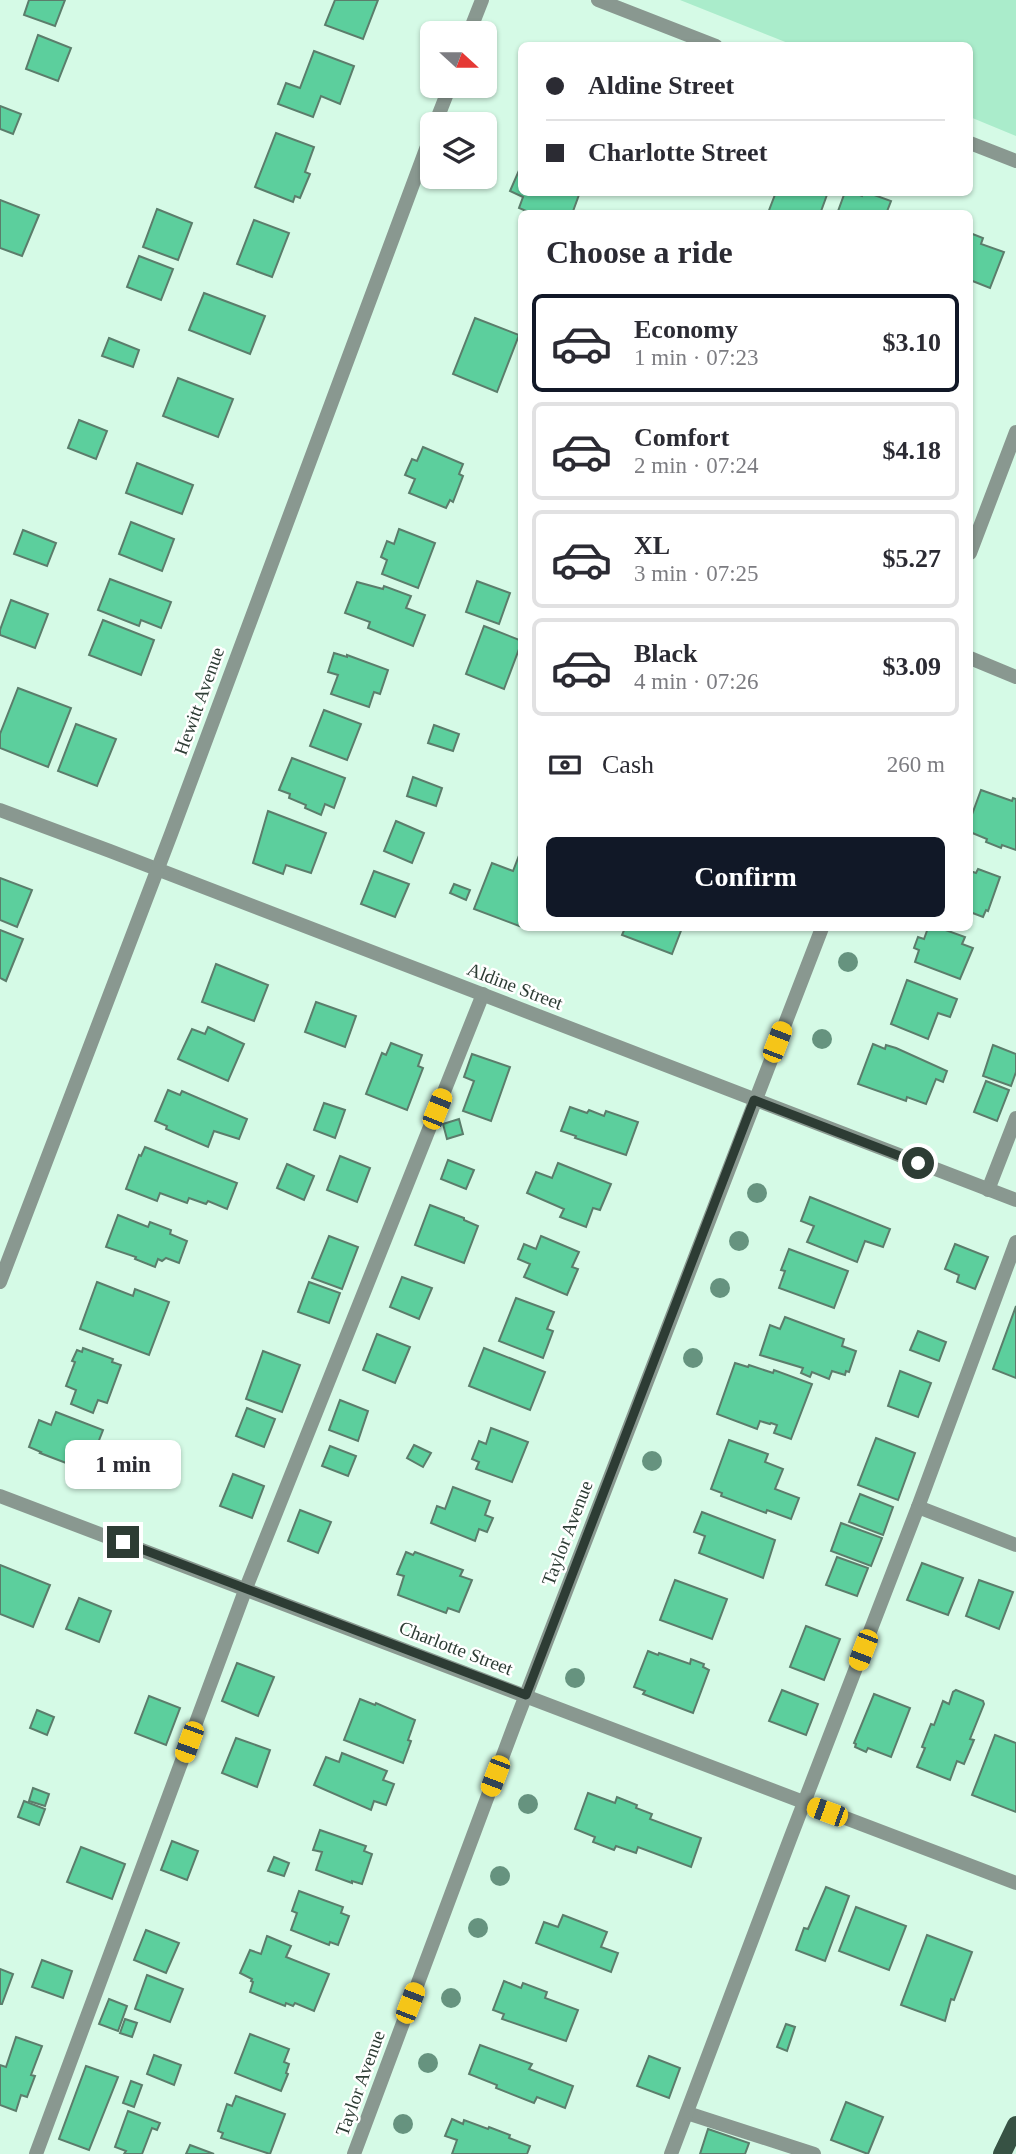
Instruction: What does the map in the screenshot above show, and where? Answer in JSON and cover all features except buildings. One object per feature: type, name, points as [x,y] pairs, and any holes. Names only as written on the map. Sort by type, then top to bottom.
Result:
[{"type":"main road","points":[[1002,2154],[1016,2125]]},
{"type":"street","points":[[474,21],[482,0]]},
{"type":"street","points":[[598,0],[706,42]]},
{"type":"street","points":[[973,144],[1016,161]]},
{"type":"street","name":"Hewitt Avenue","points":[[0,1282],[420,165]]},
{"type":"street","points":[[973,544],[1016,432]]},
{"type":"street","points":[[973,659],[1016,677]]},
{"type":"street","name":"Aldine Street","points":[[0,810],[1016,1200]]},
{"type":"street","name":"Taylor Avenue","points":[[354,2154],[526,1695],[821,931]]},
{"type":"street","points":[[36,2154],[246,1588],[483,994]]},
{"type":"street","points":[[988,1190],[1016,1118]]},
{"type":"street","points":[[671,2154],[918,1507],[1016,1242]]},
{"type":"street","name":"Charlotte Street","points":[[0,1496],[1016,1883]]},
{"type":"street","points":[[918,1507],[1016,1545]]},
{"type":"street","points":[[687,2113],[814,2154]]},
{"type":"green space","points":[[680,0],[1016,0],[1016,136],[973,118],[973,42],[785,42]]},
{"type":"route","points":[[123,1542],[526,1695],[754,1100],[918,1163]]}]
